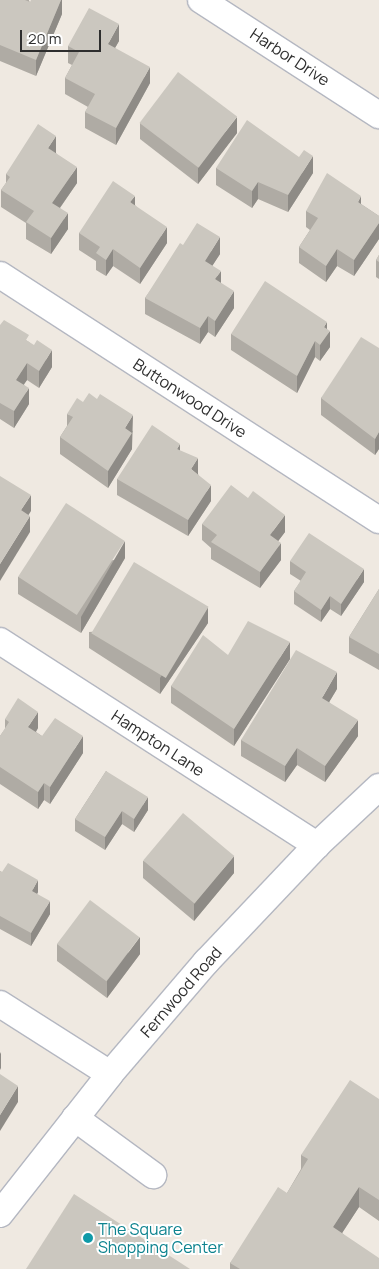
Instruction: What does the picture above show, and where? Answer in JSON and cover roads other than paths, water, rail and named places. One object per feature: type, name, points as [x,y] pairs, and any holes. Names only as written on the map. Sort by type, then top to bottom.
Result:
[{"type":"street","name":"Harbor Drive","points":[[203,0],[379,115]]},
{"type":"street","name":"Buttonwood Drive","points":[[0,276],[379,520]]},
{"type":"street","name":"Hampton Lane","points":[[0,641],[317,844]]},
{"type":"street","name":"Fernwood Road","points":[[0,1214],[110,1074],[317,844],[379,787]]},
{"type":"street","points":[[0,1004],[110,1074]]},
{"type":"street","points":[[75,1118],[152,1175]]},
{"type":"place","name":"The Square Shopping Center","points":[[88,1238]]}]
